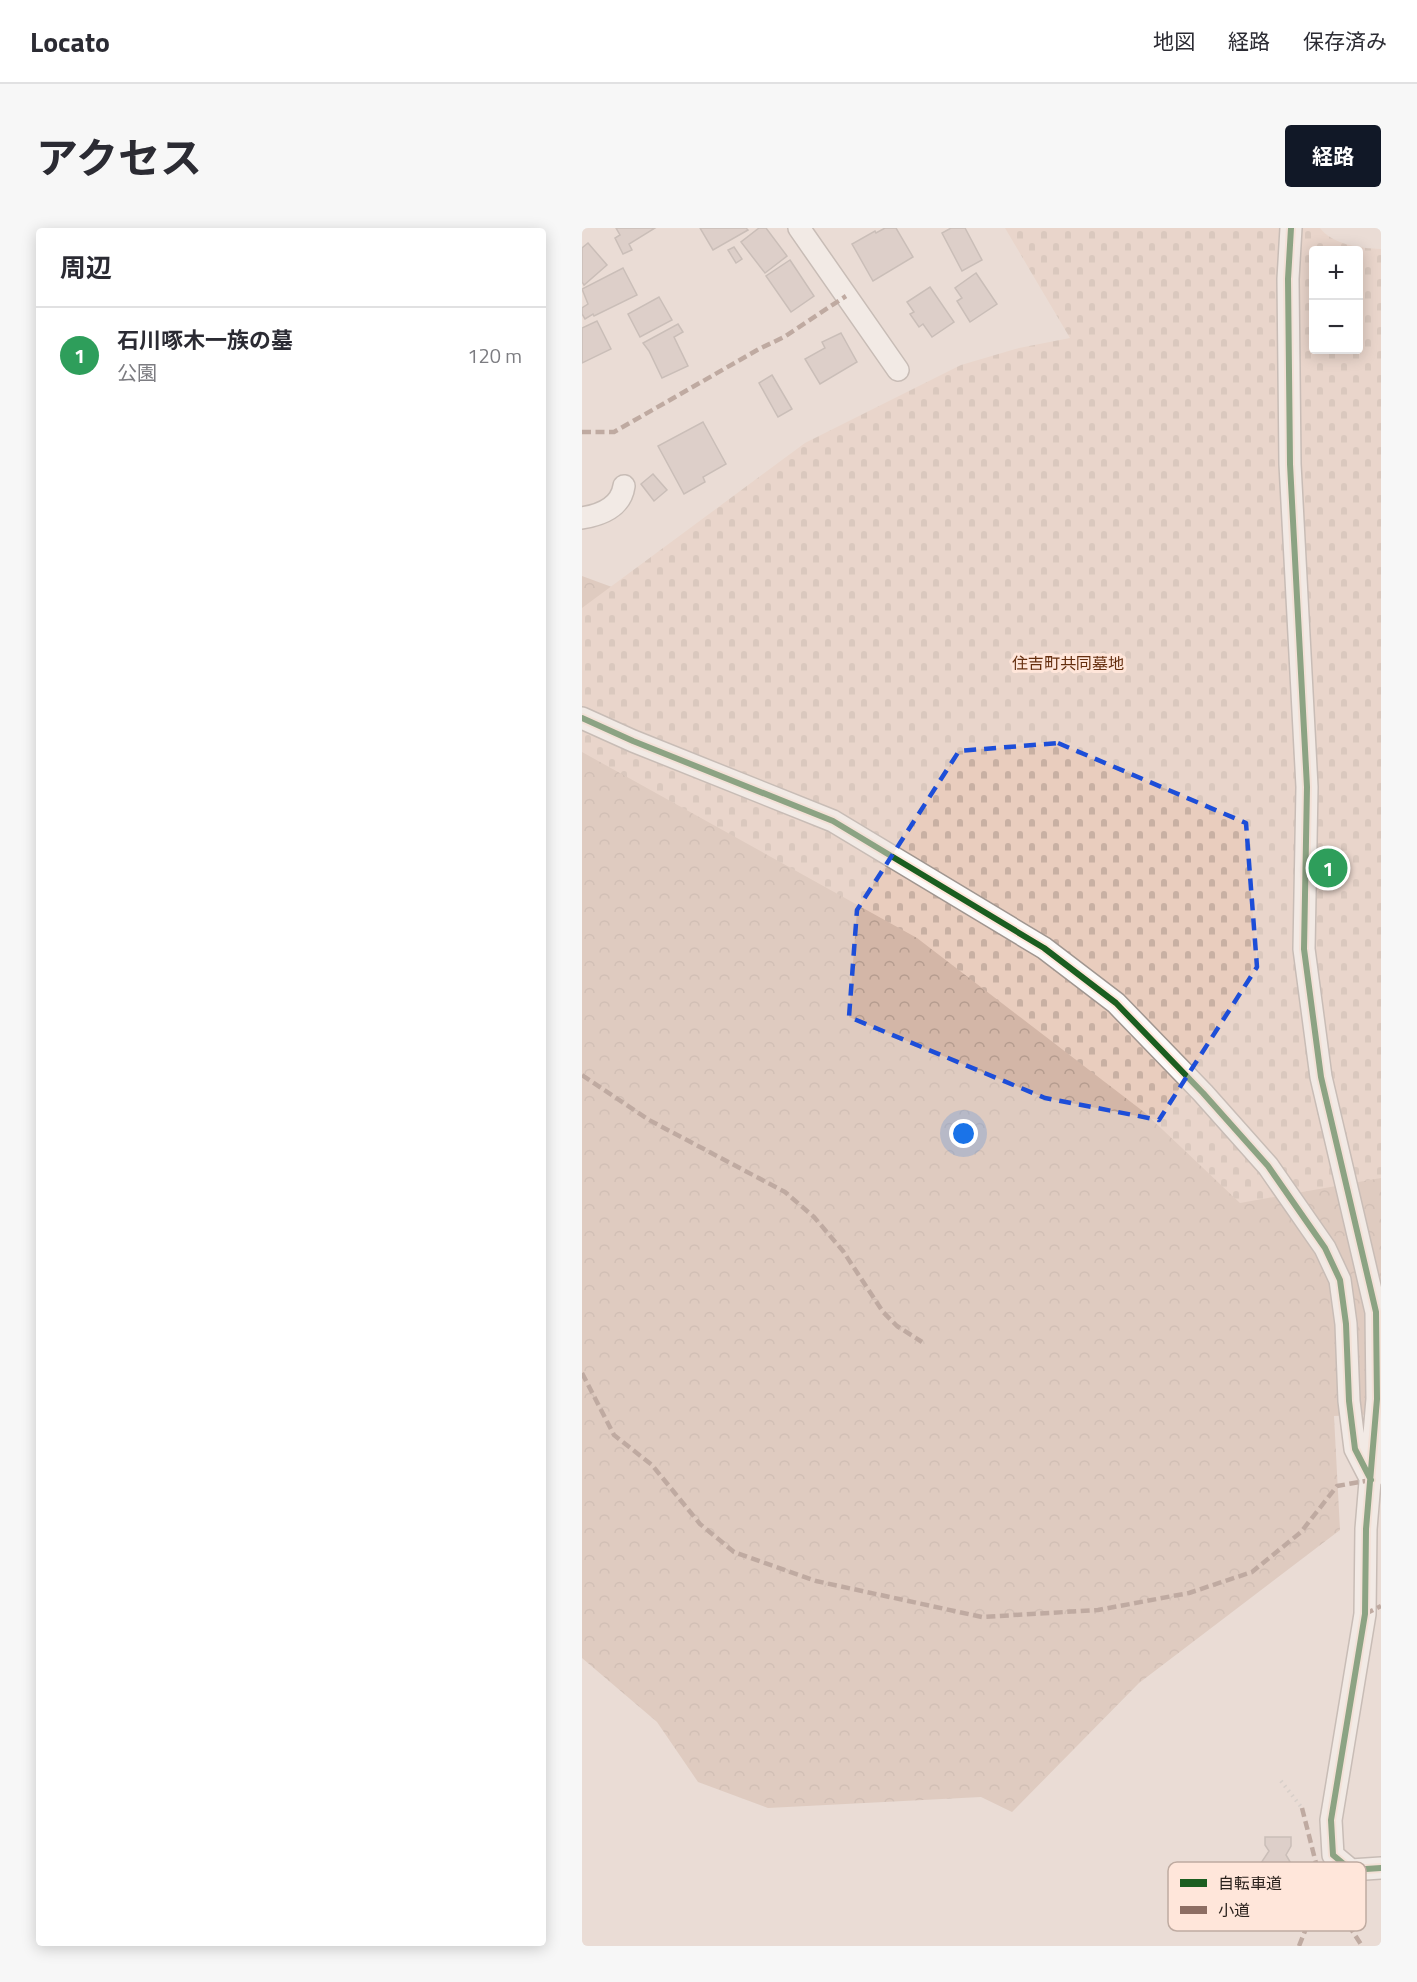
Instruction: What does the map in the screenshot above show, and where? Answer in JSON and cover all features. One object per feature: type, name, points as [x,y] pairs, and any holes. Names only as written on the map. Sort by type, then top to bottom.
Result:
[{"type":"street","points":[[799,228],[898,370]]},
{"type":"street","points":[[1291,228],[1288,279],[1290,464],[1307,787],[1304,949],[1321,1077],[1376,1312],[1377,1399],[1366,1529],[1365,1614],[1331,1820],[1333,1855],[1341,1862]]},
{"type":"street","points":[[582,518],[601,513],[616,505],[621,498],[624,486]]},
{"type":"street","points":[[582,718],[833,822],[1044,948],[1116,1003],[1203,1093],[1268,1166],[1325,1248],[1340,1280],[1342,1291],[1346,1324],[1349,1401],[1355,1449],[1371,1480]]},
{"type":"street","points":[[1366,1869],[1381,1868]]},
{"type":"path","points":[[1281,1781],[1302,1808]]},
{"type":"highlighted area","points":[[1058,743],[1246,823],[1257,967],[1159,1120],[1045,1098],[849,1017],[857,910],[959,751]]},
{"type":"green space","name":"住吉町共同墓地","points":[[1005,228],[1320,228],[1325,234],[1339,242],[1356,246],[1309,246],[1309,354],[1363,354],[1363,247],[1381,249],[1381,1178],[1240,1203],[1144,1112],[917,938],[582,752],[582,608],[805,443],[961,365],[1019,348],[1070,338]]},
{"type":"green space","points":[[582,576],[696,618],[1381,900],[1381,1414],[1334,1416],[1340,1530],[1139,1683],[1012,1812],[981,1797],[768,1808],[698,1782],[657,1722],[582,1658]]},
{"type":"building","points":[[616,228],[655,228],[629,244],[632,250],[623,254],[615,238],[620,235]]},
{"type":"building","points":[[700,228],[746,228],[748,230],[713,250]]},
{"type":"building","points":[[759,228],[766,228],[787,256],[765,273],[741,242]]},
{"type":"building","points":[[885,228],[896,228],[913,257],[873,281],[852,244]]},
{"type":"building","points":[[951,228],[965,228],[982,260],[962,271],[942,233]]},
{"type":"building","points":[[588,243],[607,265],[584,285],[582,282],[582,248]]},
{"type":"building","points":[[734,247],[742,259],[736,263],[728,250]]},
{"type":"building","points":[[790,260],[814,296],[791,312],[766,276]]},
{"type":"building","points":[[623,268],[637,295],[585,319],[582,308],[588,304],[582,289]]},
{"type":"building","points":[[976,273],[997,304],[970,322],[957,301],[962,298],[955,288]]},
{"type":"building","points":[[930,287],[954,322],[932,337],[923,324],[919,327],[910,314],[914,312],[907,302]]},
{"type":"building","points":[[659,297],[672,320],[640,337],[628,314]]},
{"type":"building","points":[[597,321],[611,349],[582,363],[582,328]]},
{"type":"building","points":[[678,324],[683,332],[674,337],[688,366],[662,378],[643,343]]},
{"type":"building","points":[[841,333],[857,362],[820,384],[805,359],[825,348],[822,342]]},
{"type":"building","points":[[772,375],[792,409],[778,417],[759,383]]},
{"type":"building","points":[[703,422],[726,464],[703,477],[705,482],[684,494],[658,446]]},
{"type":"building","points":[[653,474],[667,490],[654,501],[641,484]]},
{"type":"building","points":[[1265,1837],[1291,1837],[1291,1846],[1286,1855],[1290,1862],[1262,1862],[1269,1851],[1265,1845]]},
{"type":"marked path","points":[[582,432],[614,432],[784,337],[846,296]]},
{"type":"marked path","points":[[582,1075],[649,1120],[785,1192],[814,1217],[843,1251],[883,1312],[897,1326],[922,1342]]},
{"type":"marked path","points":[[582,1373],[614,1435],[652,1465],[700,1524],[734,1552],[816,1581],[982,1617],[1098,1610],[1189,1593],[1252,1572],[1301,1532],[1337,1486],[1371,1480]]},
{"type":"marked path","points":[[1365,1614],[1381,1606]]},
{"type":"marked path","points":[[1302,1808],[1316,1862]]},
{"type":"marked path","points":[[1299,1946],[1305,1931]]},
{"type":"marked path","points":[[1352,1931],[1362,1946]]},
{"type":"cycle path","points":[[1291,228],[1288,279],[1290,464],[1307,787],[1304,949],[1321,1077],[1376,1312],[1377,1399],[1366,1529],[1365,1614],[1331,1820],[1333,1855],[1341,1862]]},
{"type":"cycle path","points":[[582,718],[633,741],[833,821],[1044,948],[1116,1003],[1203,1093],[1268,1166],[1325,1248],[1340,1280],[1346,1324],[1349,1401],[1355,1449],[1371,1480]]},
{"type":"cycle path","points":[[1366,1869],[1381,1868]]},
{"type":"place","name":"石川啄木一族の墓","points":[[1328,868]]}]
